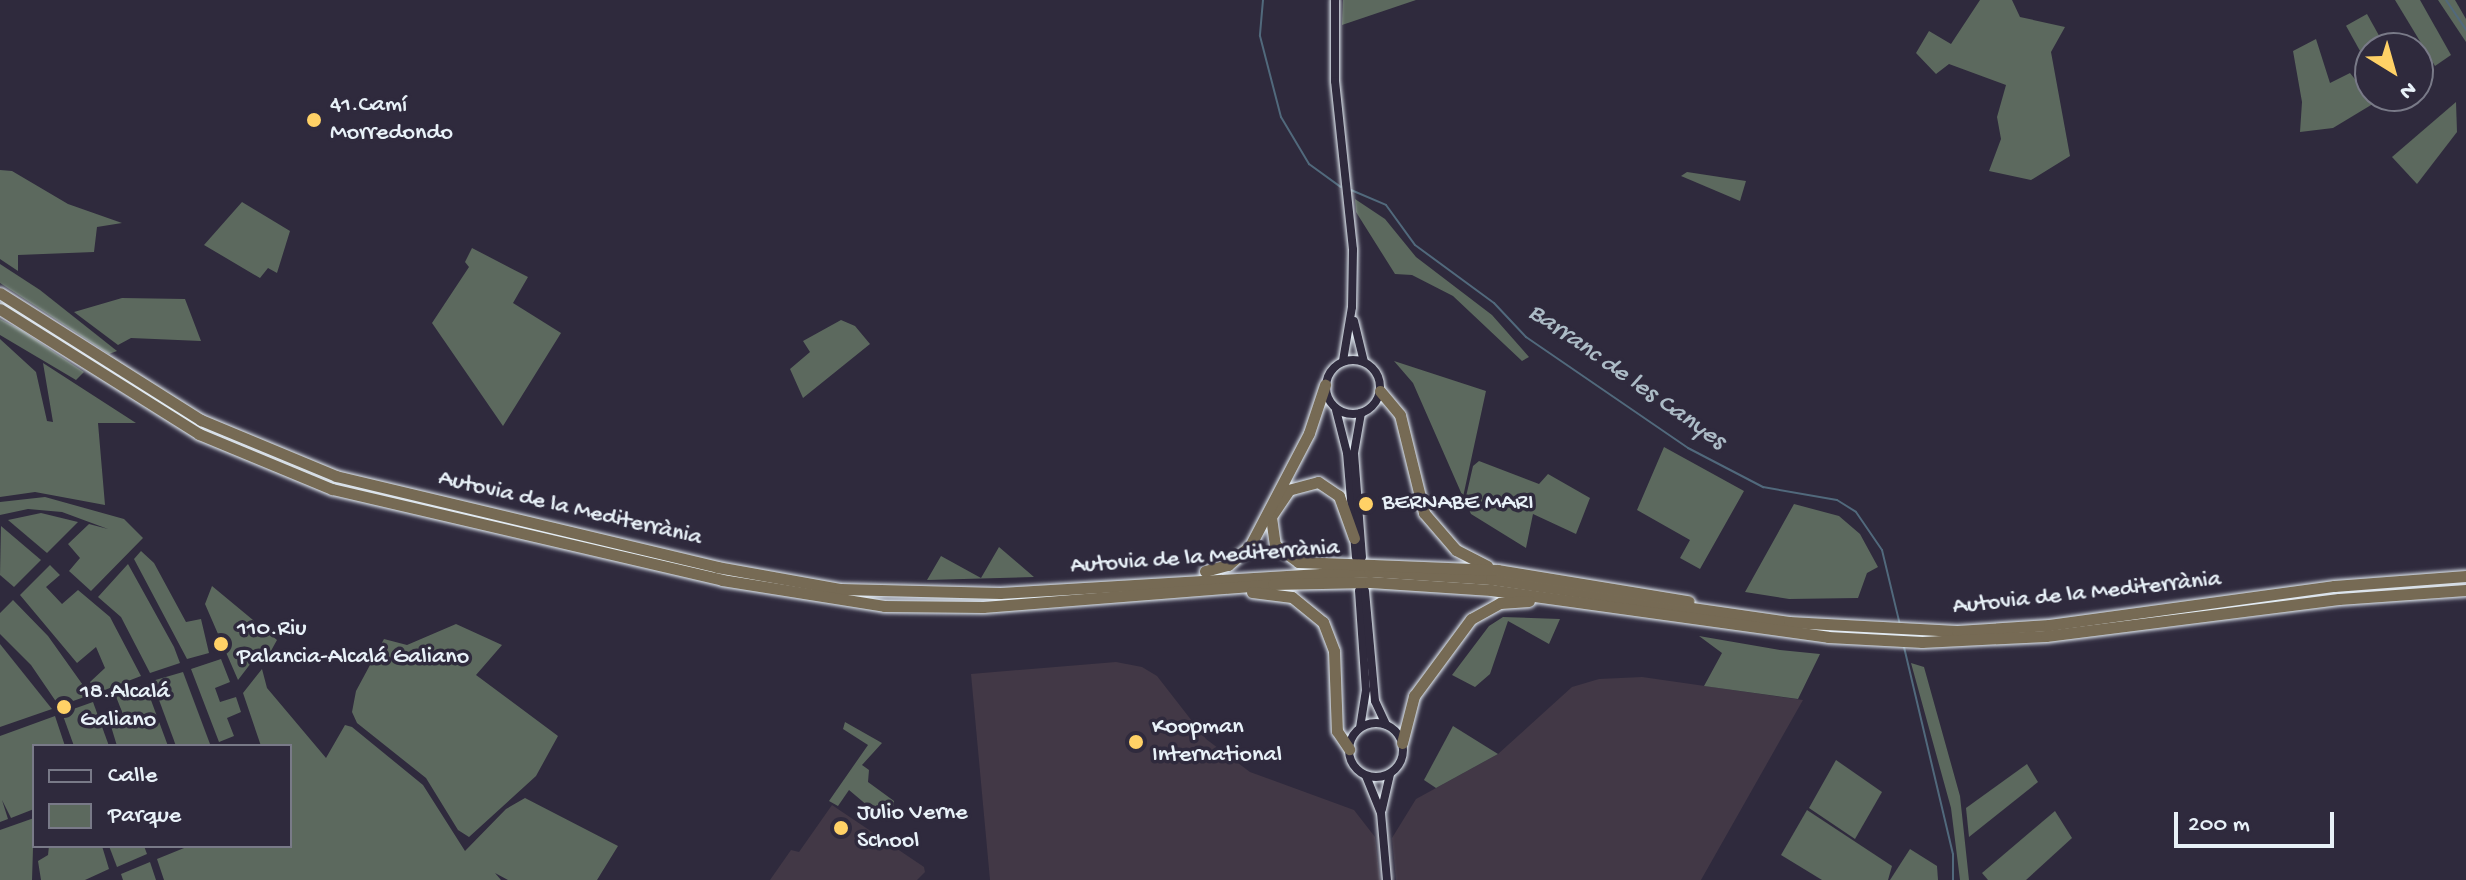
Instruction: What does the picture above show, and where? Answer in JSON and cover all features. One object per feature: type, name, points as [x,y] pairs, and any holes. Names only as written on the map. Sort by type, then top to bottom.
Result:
[{"type":"highway","name":"Autovia de la Mediterrània","points":[[0,293],[201,420],[336,476],[702,564],[841,589],[971,594],[1370,582],[1561,599],[1873,634],[1921,636],[2046,636],[2339,599],[2466,590]]},
{"type":"highway","name":"Autovia de la Mediterrània","points":[[0,309],[199,434],[332,489],[800,595],[884,606],[983,607],[1273,573],[1436,574],[1873,634]]},
{"type":"highway","points":[[1325,385],[1309,433],[1244,553],[1219,568],[1152,576],[1139,588],[1161,598],[1269,592],[1309,607],[1332,640],[1336,724],[1349,749]]},
{"type":"highway","points":[[1380,391],[1400,415],[1413,485],[1435,528],[1445,540],[1498,570]]},
{"type":"highway","points":[[1354,538],[1339,496],[1318,482],[1289,490],[1271,517],[1275,545],[1298,562],[1498,570],[1662,595],[1726,614]]},
{"type":"highway","name":"Autovia de la Mediterrània","points":[[1921,636],[2049,625],[2334,586],[2466,576]]},
{"type":"highway","points":[[1402,743],[1414,696],[1471,619],[1500,603],[1561,599]]},
{"type":"main road","points":[[1335,0],[1336,84],[1349,196],[1352,307],[1358,351],[1376,373],[1380,391],[1361,413],[1354,453],[1359,557],[1354,538],[1347,453],[1336,409],[1325,385],[1331,370],[1343,361],[1365,362]]},
{"type":"main road","points":[[1343,361],[1352,307]]},
{"type":"main road","points":[[1336,409],[1361,413]]},
{"type":"main road","points":[[1381,813],[1390,774],[1403,757],[1402,743],[1386,725],[1375,701],[1362,591],[1366,690],[1360,728],[1349,749],[1352,763],[1365,775],[1381,813],[1387,880]]},
{"type":"main road","points":[[1360,728],[1386,725]]},
{"type":"main road","points":[[1365,775],[1390,774]]},
{"type":"shaded area","points":[[1116,662],[1142,667],[1157,676],[1206,739],[1250,772],[1354,810],[1375,837],[1380,880],[990,880],[971,674]]},
{"type":"shaded area","points":[[1642,677],[1803,700],[1701,880],[1396,880],[1392,838],[1416,799],[1498,754],[1572,687],[1599,679]]},
{"type":"shaded area","name":"Julio Verne School","points":[[832,805],[924,867],[925,872],[917,880],[770,880],[791,850],[799,852]]},
{"type":"green space","points":[[1343,0],[1416,0],[1342,25]]},
{"type":"green space","points":[[1980,0],[2012,0],[2020,17],[2065,27],[2051,52],[2070,156],[2031,180],[1989,171],[2001,139],[1997,117],[2006,85],[1949,64],[1936,74],[1916,53],[1929,31],[1951,44]]},
{"type":"green space","points":[[2395,0],[2420,0],[2451,55],[2435,66],[2434,32],[2414,32]]},
{"type":"green space","points":[[2438,0],[2455,0],[2466,19],[2466,42]]},
{"type":"green space","points":[[2367,14],[2377,32],[2354,32],[2354,40],[2346,26]]},
{"type":"green space","points":[[2316,39],[2330,83],[2350,73],[2354,78],[2354,112],[2360,112],[2333,128],[2300,132],[2302,102],[2293,51]]},
{"type":"green space","points":[[2456,102],[2457,132],[2417,184],[2392,157]]},
{"type":"green space","points":[[0,170],[12,171],[68,204],[122,223],[97,227],[94,252],[18,255],[18,271],[0,259]]},
{"type":"green space","points":[[1687,172],[1746,181],[1740,201],[1681,176]]},
{"type":"green space","points":[[1355,199],[1385,219],[1416,257],[1492,315],[1529,357],[1522,361],[1453,296],[1412,275],[1395,274],[1356,212]]},
{"type":"green space","points":[[242,202],[290,231],[277,273],[268,268],[260,278],[204,245]]},
{"type":"green space","points":[[472,248],[528,277],[513,303],[561,333],[503,426],[432,323],[469,267],[465,262]]},
{"type":"green space","points":[[0,264],[40,290],[117,351],[109,354],[0,283]]},
{"type":"green space","points":[[122,298],[185,299],[201,341],[131,338],[118,345],[74,312]]},
{"type":"green space","points":[[0,319],[84,372],[76,380],[0,335]]},
{"type":"green space","points":[[841,320],[855,326],[870,344],[803,398],[790,369],[810,352],[803,341]]},
{"type":"green space","points":[[0,339],[36,372],[47,421],[53,422],[43,363],[136,423],[98,423],[105,505],[35,492],[0,497]]},
{"type":"green space","points":[[1394,361],[1486,391],[1463,497],[1413,383]]},
{"type":"green space","points":[[1664,447],[1744,491],[1700,569],[1680,558],[1690,540],[1637,510]]},
{"type":"green space","points":[[1479,461],[1539,484],[1548,474],[1590,498],[1576,534],[1533,514],[1526,548],[1471,514],[1465,501],[1473,466]]},
{"type":"green space","points":[[45,497],[124,519],[143,538],[91,591],[69,571],[80,558],[68,544],[89,524],[108,529],[62,512],[28,509],[0,515],[0,502]]},
{"type":"green space","points":[[1794,504],[1839,516],[1860,534],[1878,567],[1867,573],[1858,598],[1789,599],[1745,592]]},
{"type":"green space","points":[[41,513],[78,522],[47,553],[8,520]]},
{"type":"green space","points":[[1,526],[41,560],[14,587],[0,575]]},
{"type":"green space","points":[[999,547],[1034,577],[927,580],[941,556],[981,578]]},
{"type":"green space","points":[[141,551],[154,563],[186,622],[201,619],[209,653],[187,659],[134,559]]},
{"type":"green space","points":[[128,564],[180,663],[150,673],[121,617],[98,597]]},
{"type":"green space","points":[[50,565],[60,575],[46,587],[62,604],[78,590],[110,617],[141,676],[97,693],[90,682],[105,668],[96,647],[77,663],[20,595]]},
{"type":"green space","points":[[212,586],[277,640],[267,658],[258,654],[238,680],[205,604]]},
{"type":"green space","points":[[13,600],[48,636],[90,695],[59,706],[31,665],[0,634],[0,613]]},
{"type":"green space","points":[[1503,617],[1560,619],[1549,644],[1508,621],[1490,674],[1475,687],[1452,675],[1489,626]]},
{"type":"green space","points":[[456,624],[502,645],[476,675],[558,736],[536,776],[469,837],[458,830],[426,778],[357,723],[352,712],[356,691],[384,639],[407,645]]},
{"type":"green space","points":[[1699,636],[1820,654],[1798,699],[1704,686],[1722,653]]},
{"type":"green space","points":[[0,644],[52,709],[0,727]]},
{"type":"green space","points":[[221,659],[230,682],[215,688],[220,702],[236,697],[241,712],[227,718],[234,736],[219,742],[191,669]]},
{"type":"green space","points":[[1911,663],[1924,667],[1960,796],[1969,880],[1960,880],[1951,808]]},
{"type":"green space","points":[[262,669],[267,688],[326,758],[345,725],[352,727],[423,785],[465,851],[506,809],[525,798],[618,846],[597,880],[508,880],[495,873],[501,880],[164,880],[157,859],[184,848],[292,848],[292,744],[260,744],[243,693]]},
{"type":"green space","points":[[183,672],[210,744],[175,744],[152,681]]},
{"type":"green space","points":[[145,684],[167,744],[116,744],[110,723],[124,717],[115,694]]},
{"type":"green space","points":[[93,702],[108,744],[73,744],[62,713]]},
{"type":"green space","points":[[55,716],[64,744],[32,744],[32,810],[11,818],[2,800],[8,819],[0,822],[0,736]]},
{"type":"green space","points":[[845,722],[882,743],[862,765],[869,770],[868,782],[894,801],[893,811],[868,806],[849,790],[838,806],[829,801],[868,745],[843,729]]},
{"type":"green space","points":[[1453,726],[1498,754],[1436,788],[1424,780]]},
{"type":"green space","points":[[1836,760],[1882,792],[1855,839],[1809,808]]},
{"type":"green space","points":[[2027,764],[2038,782],[1969,837],[1966,808]]},
{"type":"green space","points":[[1807,810],[1892,866],[1888,880],[1822,880],[1781,855]]},
{"type":"green space","points":[[2055,811],[2072,838],[2026,880],[1988,880],[1982,873]]},
{"type":"green space","points":[[32,819],[32,880],[0,880],[0,830]]},
{"type":"green space","points":[[49,848],[103,848],[109,869],[85,880],[41,880],[38,861],[48,855]]},
{"type":"green space","points":[[110,848],[145,848],[147,854],[117,867]]},
{"type":"green space","points":[[1910,849],[1937,866],[1938,880],[1890,880]]},
{"type":"green space","points":[[150,862],[156,880],[123,880],[121,874]]},
{"type":"waterway","name":"Barranc de les Canyes","points":[[1263,0],[1260,36],[1281,117],[1309,164],[1341,187]]},
{"type":"waterway","points":[[2446,0],[2466,30]]},
{"type":"waterway","name":"Barranc de les Canyes","points":[[1351,190],[1386,205],[1415,245],[1494,303],[1526,337],[1688,448],[1763,487],[1837,500],[1856,512],[1882,550],[1900,625]]},
{"type":"waterway","name":"Barranc de les Canyes","points":[[1904,647],[1953,854],[1953,880]]},
{"type":"place","name":"41.Camí Morredondo","points":[[314,120]]},
{"type":"place","name":"BERNABE MARI","points":[[1366,504]]},
{"type":"place","name":"110.Riu Palancia-Alcalá Galiano","points":[[221,644]]},
{"type":"place","name":"18.Alcalá Galiano","points":[[64,707]]},
{"type":"place","name":"Koopman International","points":[[1136,742]]},
{"type":"place","name":"Julio Verne School","points":[[841,828]]}]
